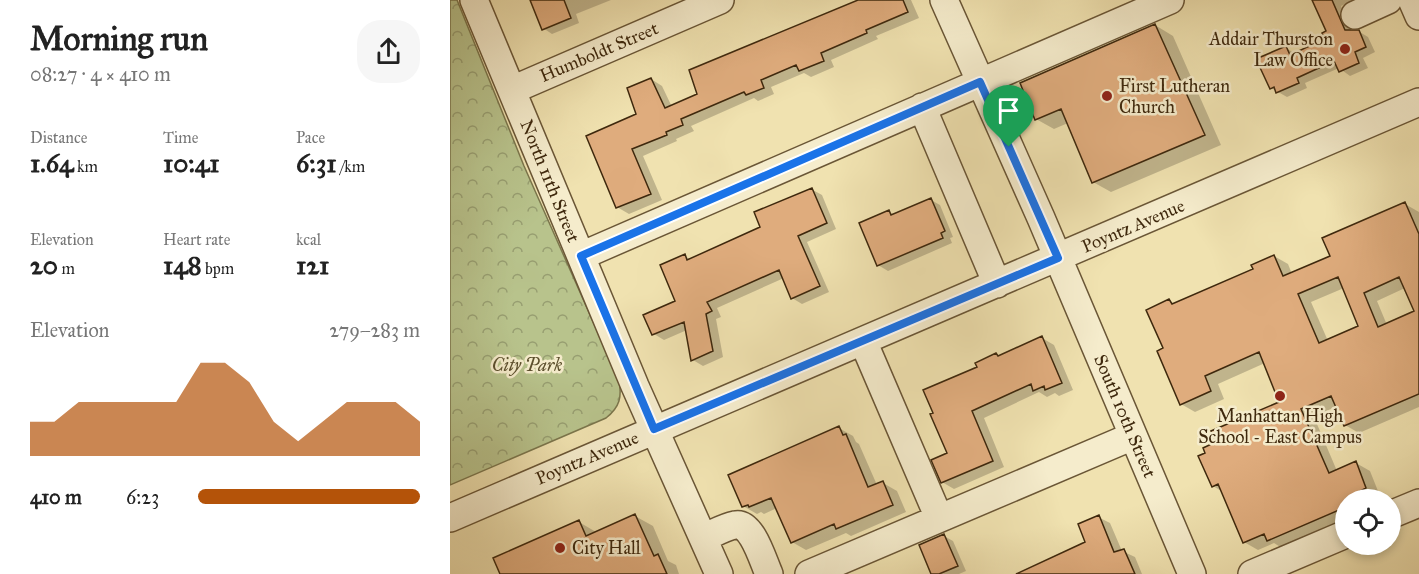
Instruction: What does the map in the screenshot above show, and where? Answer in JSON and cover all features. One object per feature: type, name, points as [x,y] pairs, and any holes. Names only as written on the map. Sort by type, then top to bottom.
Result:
[{"type":"street","name":"North 11th Street","points":[[474,0],[654,429],[718,574]]},
{"type":"street","name":"Humboldt Street","points":[[512,90],[720,0]]},
{"type":"street","name":"South 10th Street","points":[[944,0],[1058,258],[1192,574]]},
{"type":"street","points":[[581,256],[1170,0]]},
{"type":"street","points":[[1355,15],[1388,0]]},
{"type":"street","points":[[1412,0],[1419,16]]},
{"type":"street","name":"Poyntz Avenue","points":[[450,518],[1419,102]]},
{"type":"street","points":[[922,107],[997,284]]},
{"type":"street","points":[[863,341],[939,518]]},
{"type":"street","points":[[809,574],[1133,436]]},
{"type":"street","points":[[1401,510],[1419,503]]},
{"type":"street","points":[[703,538],[737,524],[744,526],[751,534],[769,574]]},
{"type":"street","points":[[1251,574],[1335,539]]},
{"type":"green space","name":"City Park","points":[[450,0],[457,0],[524,166],[619,380],[620,392],[617,406],[606,418],[450,485]]},
{"type":"building","points":[[530,0],[564,0],[571,18],[542,30]]},
{"type":"building","points":[[858,0],[903,0],[908,12],[821,53],[824,61],[799,71],[796,65],[761,80],[764,88],[746,95],[744,92],[681,119],[683,125],[666,132],[667,135],[632,149],[651,194],[616,208],[586,136],[636,114],[627,88],[651,78],[665,108],[697,94],[689,70]]},
{"type":"building","points":[[1312,0],[1332,0],[1345,30],[1359,30],[1366,47],[1355,52],[1359,63],[1339,72],[1334,61],[1297,78],[1299,83],[1276,93],[1274,87],[1270,89],[1256,59],[1286,46],[1290,55],[1325,39],[1322,33],[1326,31]]},
{"type":"building","name":"First Lutheran Church","points":[[1155,24],[1205,135],[1092,183],[1061,109],[1035,120],[1020,83]]},
{"type":"building","points":[[812,188],[827,223],[798,236],[820,286],[791,299],[779,270],[707,302],[712,311],[706,314],[713,351],[691,361],[684,322],[652,335],[643,315],[675,301],[660,265],[685,254],[687,260],[760,227],[754,212]]},
{"type":"building","points":[[931,198],[945,231],[941,233],[943,238],[877,266],[859,223],[889,210],[891,215]]},
{"type":"building","points":[[1405,202],[1419,234],[1419,394],[1344,426],[1331,396],[1301,409],[1329,473],[1356,461],[1366,488],[1335,489],[1335,512],[1267,541],[1264,534],[1243,543],[1218,484],[1212,487],[1198,456],[1205,453],[1203,448],[1216,442],[1211,431],[1279,402],[1259,352],[1205,376],[1211,391],[1180,405],[1157,351],[1163,348],[1146,310],[1169,299],[1172,304],[1253,269],[1251,265],[1274,255],[1283,276],[1330,256],[1322,238]],"holes":[[[1338,277],[1358,326],[1319,343],[1298,294]],[[1399,277],[1414,311],[1378,327],[1364,293]]]},
{"type":"building","points":[[1042,336],[1062,383],[1045,390],[1044,386],[1033,391],[1031,384],[972,411],[993,461],[941,483],[931,460],[947,453],[930,414],[933,413],[923,390],[977,367],[975,363],[996,353],[998,356]]},
{"type":"building","points":[[839,426],[843,435],[846,434],[868,487],[883,481],[893,505],[836,529],[834,524],[791,543],[771,498],[749,507],[748,505],[742,507],[728,475]]},
{"type":"building","name":"City Hall","points":[[635,514],[654,556],[658,554],[667,574],[500,574],[493,558],[579,520],[586,536]]},
{"type":"building","points":[[1099,515],[1114,552],[1124,549],[1135,574],[1016,574],[1085,542],[1078,524]]},
{"type":"building","points":[[944,534],[958,566],[939,574],[931,574],[919,545]]},
{"type":"place","name":"Addair Thurston Law Office","points":[[1345,49]]},
{"type":"place","name":"First Lutheran Church","points":[[1107,96]]},
{"type":"place","name":"Manhattan High School - East Campus","points":[[1280,396]]},
{"type":"place","name":"City Hall","points":[[560,548]]},
{"type":"route","points":[[980,82],[1009,147],[1058,258],[654,429],[581,256],[980,82]]}]
